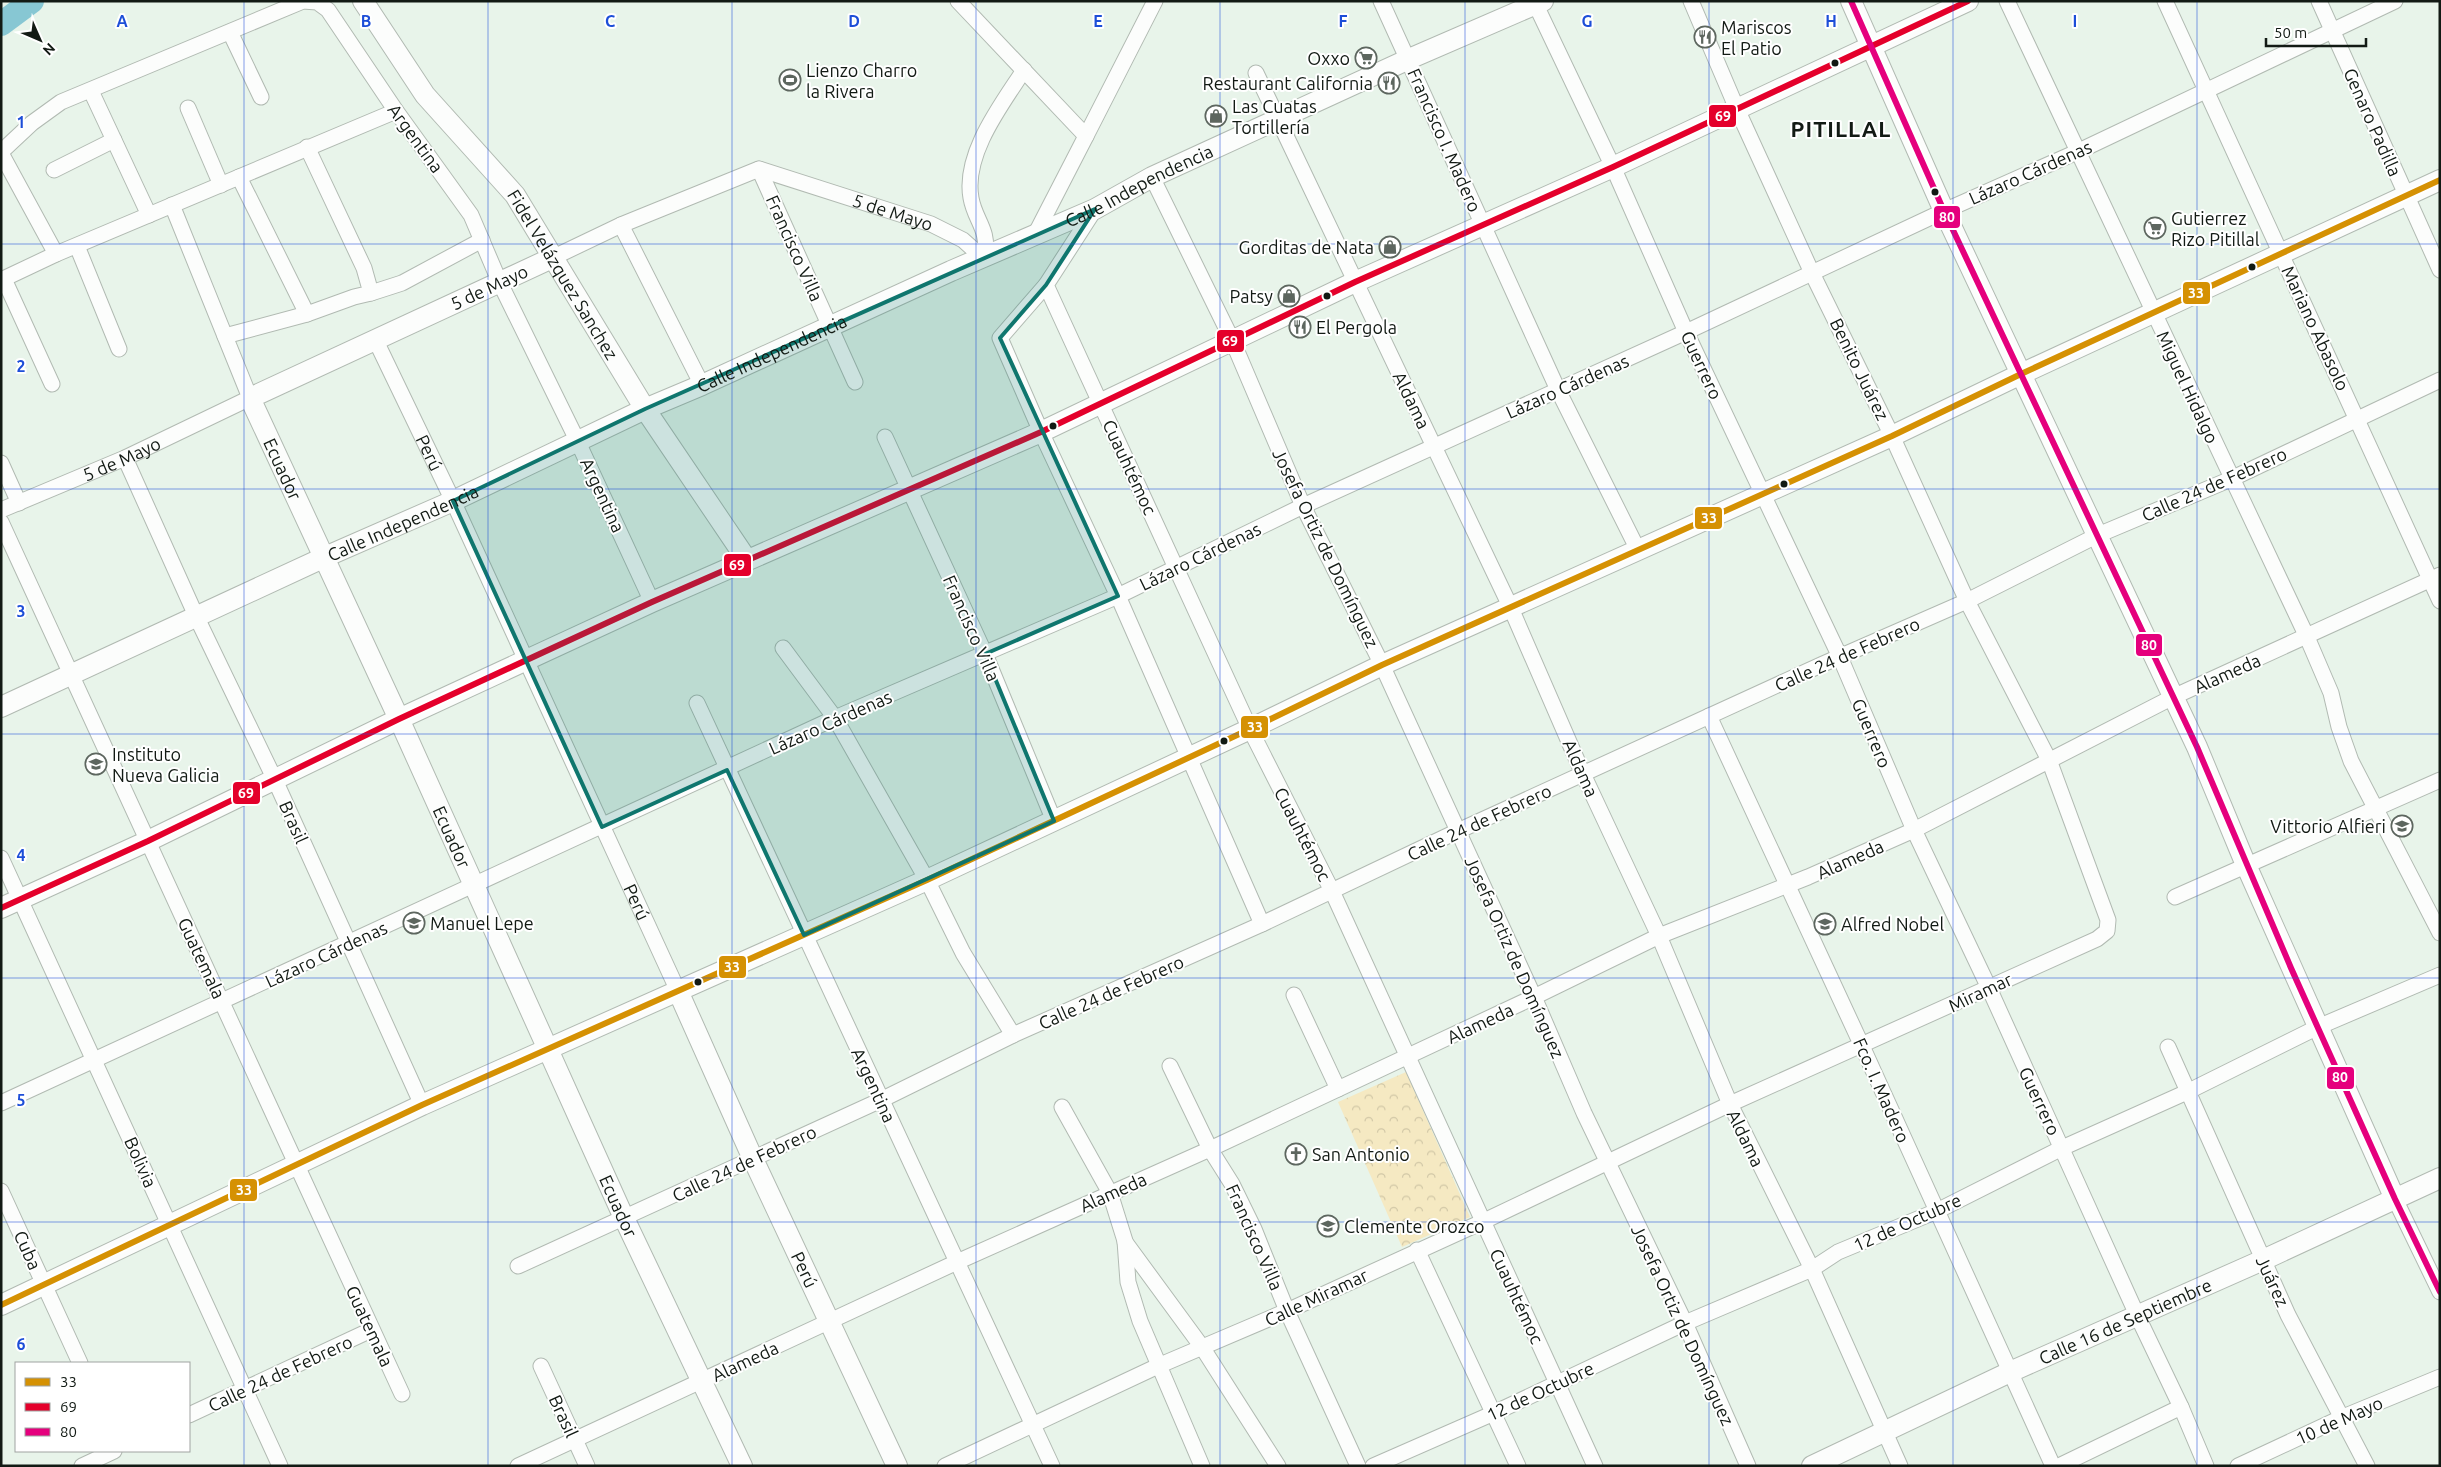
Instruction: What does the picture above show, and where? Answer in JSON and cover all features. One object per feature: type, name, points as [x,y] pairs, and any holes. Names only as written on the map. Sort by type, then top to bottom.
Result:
[{"type":"street","name":"Argentina","points":[[1,152],[32,122],[61,102],[303,1],[317,2],[328,10],[396,111],[471,215],[500,283],[577,440],[652,602]]},
{"type":"street","name":"Fidel Velázquez Sanchez","points":[[363,1],[425,96],[515,195],[645,409],[747,560]]},
{"type":"street","points":[[958,1],[1086,136]]},
{"type":"street","points":[[1035,235],[1155,1]]},
{"type":"street","name":"Francisco I. Madero","points":[[1381,1],[1558,390],[1638,550]]},
{"type":"street","name":"Benito Juárez","points":[[1691,1],[1737,109],[1812,273],[1892,436],[1967,601],[2049,760]]},
{"type":"street","points":[[1851,1],[1944,211],[2197,747],[2246,865],[2394,1199],[2440,1292]]},
{"type":"street","points":[[1,908],[148,841],[399,720],[652,602],[909,491],[1101,405],[1355,282],[1613,168],[1968,1]]},
{"type":"street","name":"Miguel Hidalgo","points":[[2006,1],[2307,637],[2331,693],[2339,727],[2351,761],[2440,933]]},
{"type":"street","name":"Mariano Abasolo","points":[[2165,1],[2358,419],[2435,577],[2440,601]]},
{"type":"street","name":"Genaro Padilla","points":[[2318,1],[2440,270]]},
{"type":"street","name":"Lázaro Cárdenas","points":[[1,1103],[727,770],[835,718],[1118,596],[1434,445],[1686,332],[1944,211],[2079,152],[2394,1]]},
{"type":"street","name":"Calle Independencia","points":[[1,707],[72,676],[325,557],[452,501],[645,409],[1095,209],[1152,177],[1537,2]]},
{"type":"street","name":"Guerrero","points":[[1537,2],[1686,332],[1840,657],[1914,830],[1989,988],[2137,1315],[2181,1407],[2206,1466]]},
{"type":"street","points":[[230,32],[261,97]]},
{"type":"street","points":[[984,257],[984,230],[971,198],[972,165],[993,117],[1024,70]]},
{"type":"street","name":"Aldama","points":[[1256,73],[1510,606],[1583,774],[1659,936],[1676,981],[1730,1104],[1812,1269],[1900,1466]]},
{"type":"street","points":[[91,91],[149,214]]},
{"type":"street","points":[[188,108],[222,185]]},
{"type":"street","points":[[52,384],[2,279],[172,204],[222,185],[306,147],[396,111]]},
{"type":"street","points":[[54,170],[114,140]]},
{"type":"street","points":[[306,147],[364,268],[371,293]]},
{"type":"street","points":[[1,152],[56,254]]},
{"type":"street","name":"5 de Mayo","points":[[1,510],[125,458],[375,339],[621,226],[759,169],[931,224],[962,240],[984,257]]},
{"type":"street","name":"Francisco Villa","points":[[759,169],[855,382]]},
{"type":"street","points":[[239,177],[307,314]]},
{"type":"street","name":"Josefa Ortiz de Domínguez","points":[[1152,177],[1233,342],[1303,506],[1382,664],[1534,997],[1584,1113],[1685,1323],[1748,1466]]},
{"type":"street","points":[[1,1305],[422,1105],[548,1051],[1054,822],[1382,664],[1892,436],[2406,194],[2440,180]]},
{"type":"street","name":"Ecuador","points":[[172,204],[250,398],[325,557],[349,614],[399,720],[624,1218],[742,1466]]},
{"type":"street","points":[[1095,209],[1046,285],[1000,338],[1041,432],[1118,596],[1262,924]]},
{"type":"street","points":[[621,226],[702,385]]},
{"type":"street","points":[[225,336],[307,314],[354,297],[402,283],[482,240]]},
{"type":"street","points":[[77,246],[119,350]]},
{"type":"street","name":"Cuauhtémoc","points":[[1046,285],[1250,729],[1332,891],[1595,1466]]},
{"type":"street","name":"Perú","points":[[375,339],[452,501],[678,991],[753,1159],[897,1466]]},
{"type":"street","name":"Calle 24 de Febrero","points":[[518,1266],[881,1100],[1013,1035],[1262,924],[1458,831],[1709,716],[1967,601],[2098,535],[2231,479],[2440,380]]},
{"type":"street","name":"Francisco Villa","points":[[885,437],[985,654],[1054,822]]},
{"type":"street","name":"Brasil","points":[[125,458],[197,618],[275,780],[422,1105]]},
{"type":"street","points":[[1,463],[19,503]]},
{"type":"street","name":"Guatemala","points":[[1,522],[402,1394]]},
{"type":"street","name":"Alameda","points":[[518,1466],[957,1262],[1210,1149],[1534,997],[1659,936],[1786,886],[1914,830],[2173,697],[2435,577]]},
{"type":"street","points":[[783,648],[835,718],[927,880],[963,953],[1013,1035]]},
{"type":"street","name":"Argentina","points":[[697,703],[1052,1466]]},
{"type":"street","name":"Fco. I. Madero","points":[[1709,716],[1786,886],[1862,1046],[2052,1466]]},
{"type":"street","name":"Miramar","points":[[1686,1125],[2097,939],[2107,931],[2109,924],[2049,760]]},
{"type":"street","points":[[2175,897],[2376,810],[2440,780]]},
{"type":"street","name":"Bolivia","points":[[1,858],[95,1059],[280,1466]]},
{"type":"street","name":"12 de Octubre","points":[[1373,1466],[1494,1413],[1685,1323],[1812,1269],[1838,1252],[1937,1211],[2062,1148],[2187,1092],[2318,1027],[2440,975]]},
{"type":"street","points":[[1294,995],[1338,1089]]},
{"type":"street","name":"Juárez","points":[[2168,1047],[2288,1315],[2343,1417],[2366,1466]]},
{"type":"street","name":"Francisco Villa","points":[[1170,1066],[1210,1149],[1232,1184],[1254,1229],[1287,1311],[1358,1466]]},
{"type":"street","points":[[1062,1107],[1110,1194],[1125,1242],[1128,1282],[1158,1366],[1202,1466]]},
{"type":"street","name":"Calle Miramar","points":[[945,1466],[1158,1366],[1287,1311],[1417,1250],[1482,1222],[1686,1125]]},
{"type":"street","name":"Calle 16 de Septiembre","points":[[1812,1466],[2010,1372],[2263,1260],[2440,1178]]},
{"type":"street","name":"Cuba","points":[[1,1191],[80,1362]]},
{"type":"street","points":[[1125,1242],[1202,1347],[1278,1466]]},
{"type":"street","points":[[1417,1250],[1518,1466]]},
{"type":"street","name":"Calle 24 de Febrero","points":[[190,1416],[371,1330]]},
{"type":"street","name":"Brasil","points":[[541,1366],[587,1466]]},
{"type":"street","name":"10 de Mayo","points":[[2238,1466],[2343,1417],[2440,1377]]},
{"type":"street","points":[[2059,1466],[2181,1407]]},
{"type":"street","points":[[82,1466],[112,1452]]},
{"type":"highlighted area","points":[[1095,209],[1046,285],[1000,338],[1118,596],[985,654],[1054,821],[804,935],[727,770],[602,827],[453,501],[645,409]]},
{"type":"green space","points":[[1406,1072],[1470,1217],[1402,1247],[1338,1102]]},
{"type":"waterway","points":[[1,24],[32,1]]},
{"type":"transit line","name":"80","points":[[1851,1],[1944,211],[2197,747],[2291,968],[2395,1199],[2440,1292]]},
{"type":"transit line","name":"69","points":[[1,908],[148,841],[399,719],[652,602],[1041,432],[1355,282],[1613,167],[1968,1]]},
{"type":"transit line","name":"33","points":[[1,1305],[422,1105],[927,880],[1382,665],[1892,436],[2021,374],[2440,180]]},
{"type":"place","name":"Mariscos El Patio","points":[[1705,37]]},
{"type":"place","name":"Oxxo","points":[[1366,58]]},
{"type":"place","name":"Lienzo Charro la Rivera","points":[[790,80]]},
{"type":"place","name":"Restaurant California","points":[[1389,83]]},
{"type":"place","name":"Las Cuatas Tortillería","points":[[1216,116]]},
{"type":"place","name":"Gutierrez Rizo Pitillal","points":[[2155,228]]},
{"type":"place","name":"Gorditas de Nata","points":[[1390,247]]},
{"type":"place","name":"Patsy","points":[[1289,296]]},
{"type":"place","name":"El Pergola","points":[[1300,327]]},
{"type":"place","name":"Instituto Nueva Galicia","points":[[96,764]]},
{"type":"place","name":"Vittorio Alfieri","points":[[2402,826]]},
{"type":"place","name":"Manuel Lepe","points":[[414,923]]},
{"type":"place","name":"Alfred Nobel","points":[[1825,924]]},
{"type":"place","name":"San Antonio","points":[[1296,1154]]},
{"type":"place","name":"Clemente Orozco","points":[[1328,1226]]},
{"type":"district","name":"PITILLAL","points":[[1841,128]]}]
